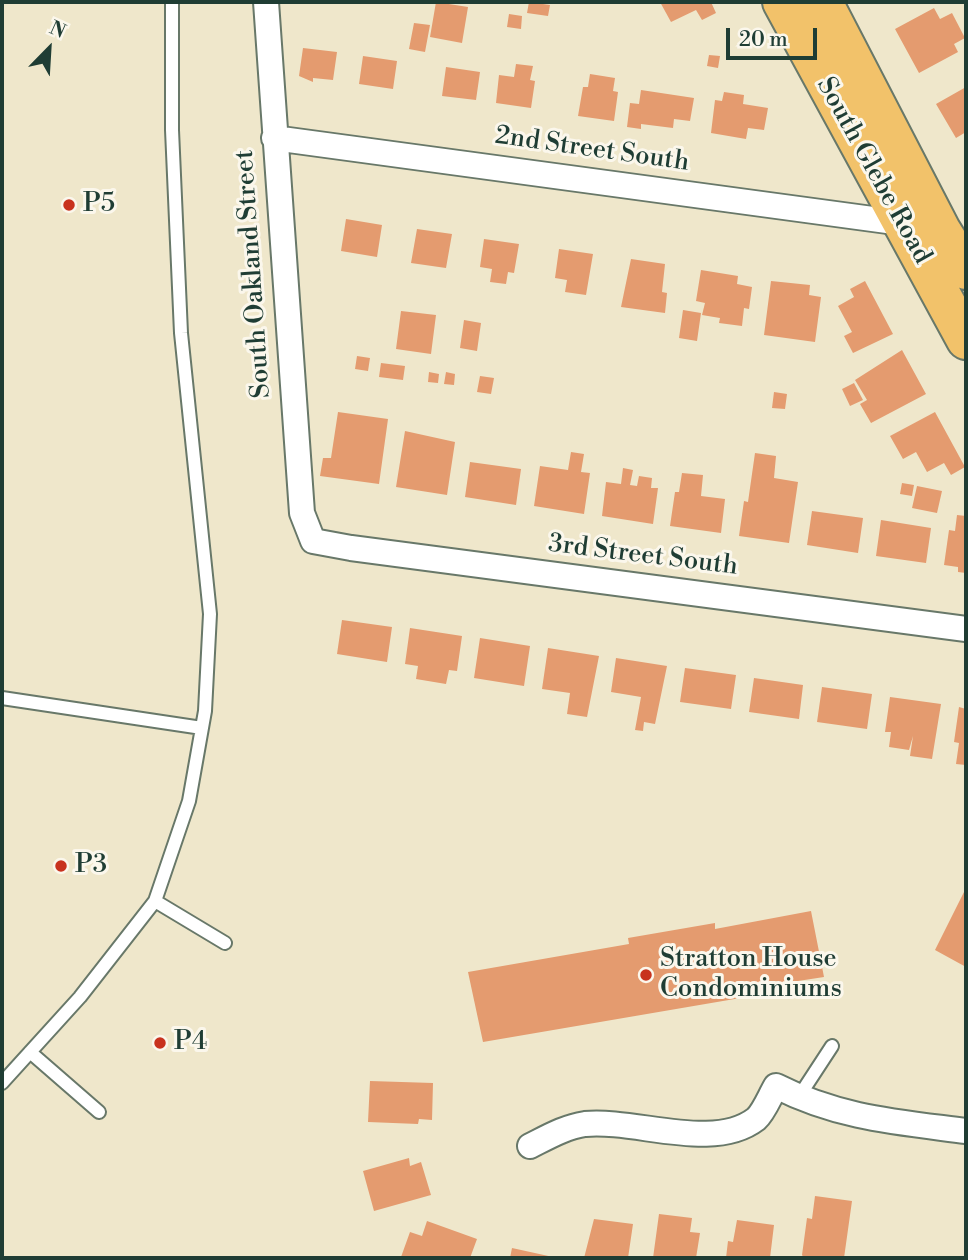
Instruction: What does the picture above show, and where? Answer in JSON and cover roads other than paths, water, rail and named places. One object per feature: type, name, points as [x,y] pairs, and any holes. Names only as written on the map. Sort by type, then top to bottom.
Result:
[{"type":"main road","name":"South Glebe Road","points":[[782,2],[966,340]]},
{"type":"main road","name":"South Glebe Road","points":[[823,2],[941,230],[966,270]]},
{"type":"street","name":"South Oakland Street","points":[[265,2],[302,513],[313,541]]},
{"type":"street","name":"2nd Street South","points":[[274,138],[902,223]]},
{"type":"street","name":"3rd Street South","points":[[313,541],[966,629]]},
{"type":"street","points":[[530,1146],[561,1130],[584,1124],[714,1134],[735,1130],[757,1118],[776,1087],[798,1098],[851,1115],[966,1131]]},
{"type":"lane","points":[[2,1083],[80,997],[155,901],[189,801],[202,728],[210,614],[181,333],[172,130],[172,2]]},
{"type":"lane","points":[[2,698],[202,728]]},
{"type":"lane","points":[[155,901],[225,943]]},
{"type":"lane","points":[[798,1098],[832,1046]]},
{"type":"lane","points":[[30,1052],[99,1112]]},
{"type":"place","name":"P5","points":[[69,205]]},
{"type":"place","name":"P3","points":[[61,866]]},
{"type":"place","name":"Stratton House Condominiums","points":[[646,975]]},
{"type":"place","name":"P4","points":[[160,1043]]}]
